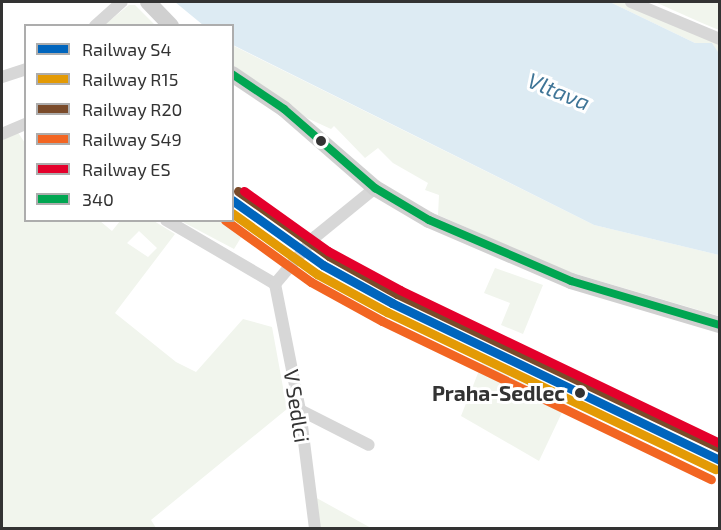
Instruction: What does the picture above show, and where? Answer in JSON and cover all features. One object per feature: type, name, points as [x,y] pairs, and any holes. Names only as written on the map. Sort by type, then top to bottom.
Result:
[{"type":"main road","points":[[148,2],[169,24]]},
{"type":"main road","points":[[234,75],[284,109],[375,188],[503,255],[571,281],[720,324]]},
{"type":"street","points":[[97,24],[122,2]]},
{"type":"street","points":[[631,2],[720,39]]},
{"type":"street","points":[[2,77],[24,70]]},
{"type":"street","points":[[2,134],[24,125]]},
{"type":"street","points":[[169,222],[275,284],[315,237],[375,188]]},
{"type":"street","name":"V Sedlci","points":[[275,284],[300,410],[315,528]]},
{"type":"street","points":[[300,410],[369,445]]},
{"type":"shaded area","points":[[610,2],[622,2],[719,42],[719,55],[712,43],[695,43]]},
{"type":"shaded area","points":[[655,2],[719,2],[719,30],[702,23]]},
{"type":"shaded area","points":[[129,5],[135,5],[154,24],[105,24]]},
{"type":"shaded area","points":[[234,46],[594,225],[719,255],[719,316],[566,271],[438,215],[439,195],[425,190],[428,183],[393,163],[378,148],[365,158],[334,126],[331,129],[307,118],[234,66]]},
{"type":"shaded area","points":[[17,131],[24,142],[24,222],[101,222],[112,231],[119,222],[156,222],[175,234],[115,313],[176,362],[196,372],[243,319],[272,327],[287,409],[151,520],[156,528],[2,528],[2,136]],"holes":[[[139,231],[157,248],[148,257],[127,243]]]},
{"type":"shaded area","points":[[234,221],[245,231],[234,249],[183,222]]},
{"type":"shaded area","points":[[495,268],[543,285],[523,334],[501,325],[510,303],[484,293]]},
{"type":"shaded area","points":[[482,363],[566,404],[539,461],[461,416]]},
{"type":"shaded area","points":[[313,496],[371,528],[319,528]]},
{"type":"water","name":"Vltava","points":[[175,2],[610,2],[695,43],[712,43],[720,55],[719,255],[594,225],[234,45],[234,24],[202,24]]},
{"type":"rail line","name":"R20","points":[[238,191],[329,256],[397,294],[720,448]]},
{"type":"rail line","name":"ES","points":[[244,191],[328,251],[400,290],[720,443]]},
{"type":"rail line","name":"S4","points":[[234,201],[323,265],[392,303],[720,460]]},
{"type":"rail line","name":"R15","points":[[234,214],[317,274],[387,312],[715,469]]},
{"type":"rail line","name":"S49","points":[[228,222],[311,282],[382,321],[711,479]]},
{"type":"transit line","name":"340","points":[[234,75],[284,109],[375,188],[429,220],[571,281],[720,325]]},
{"type":"place","name":"Praha-Sedlec","points":[[580,393]]}]
